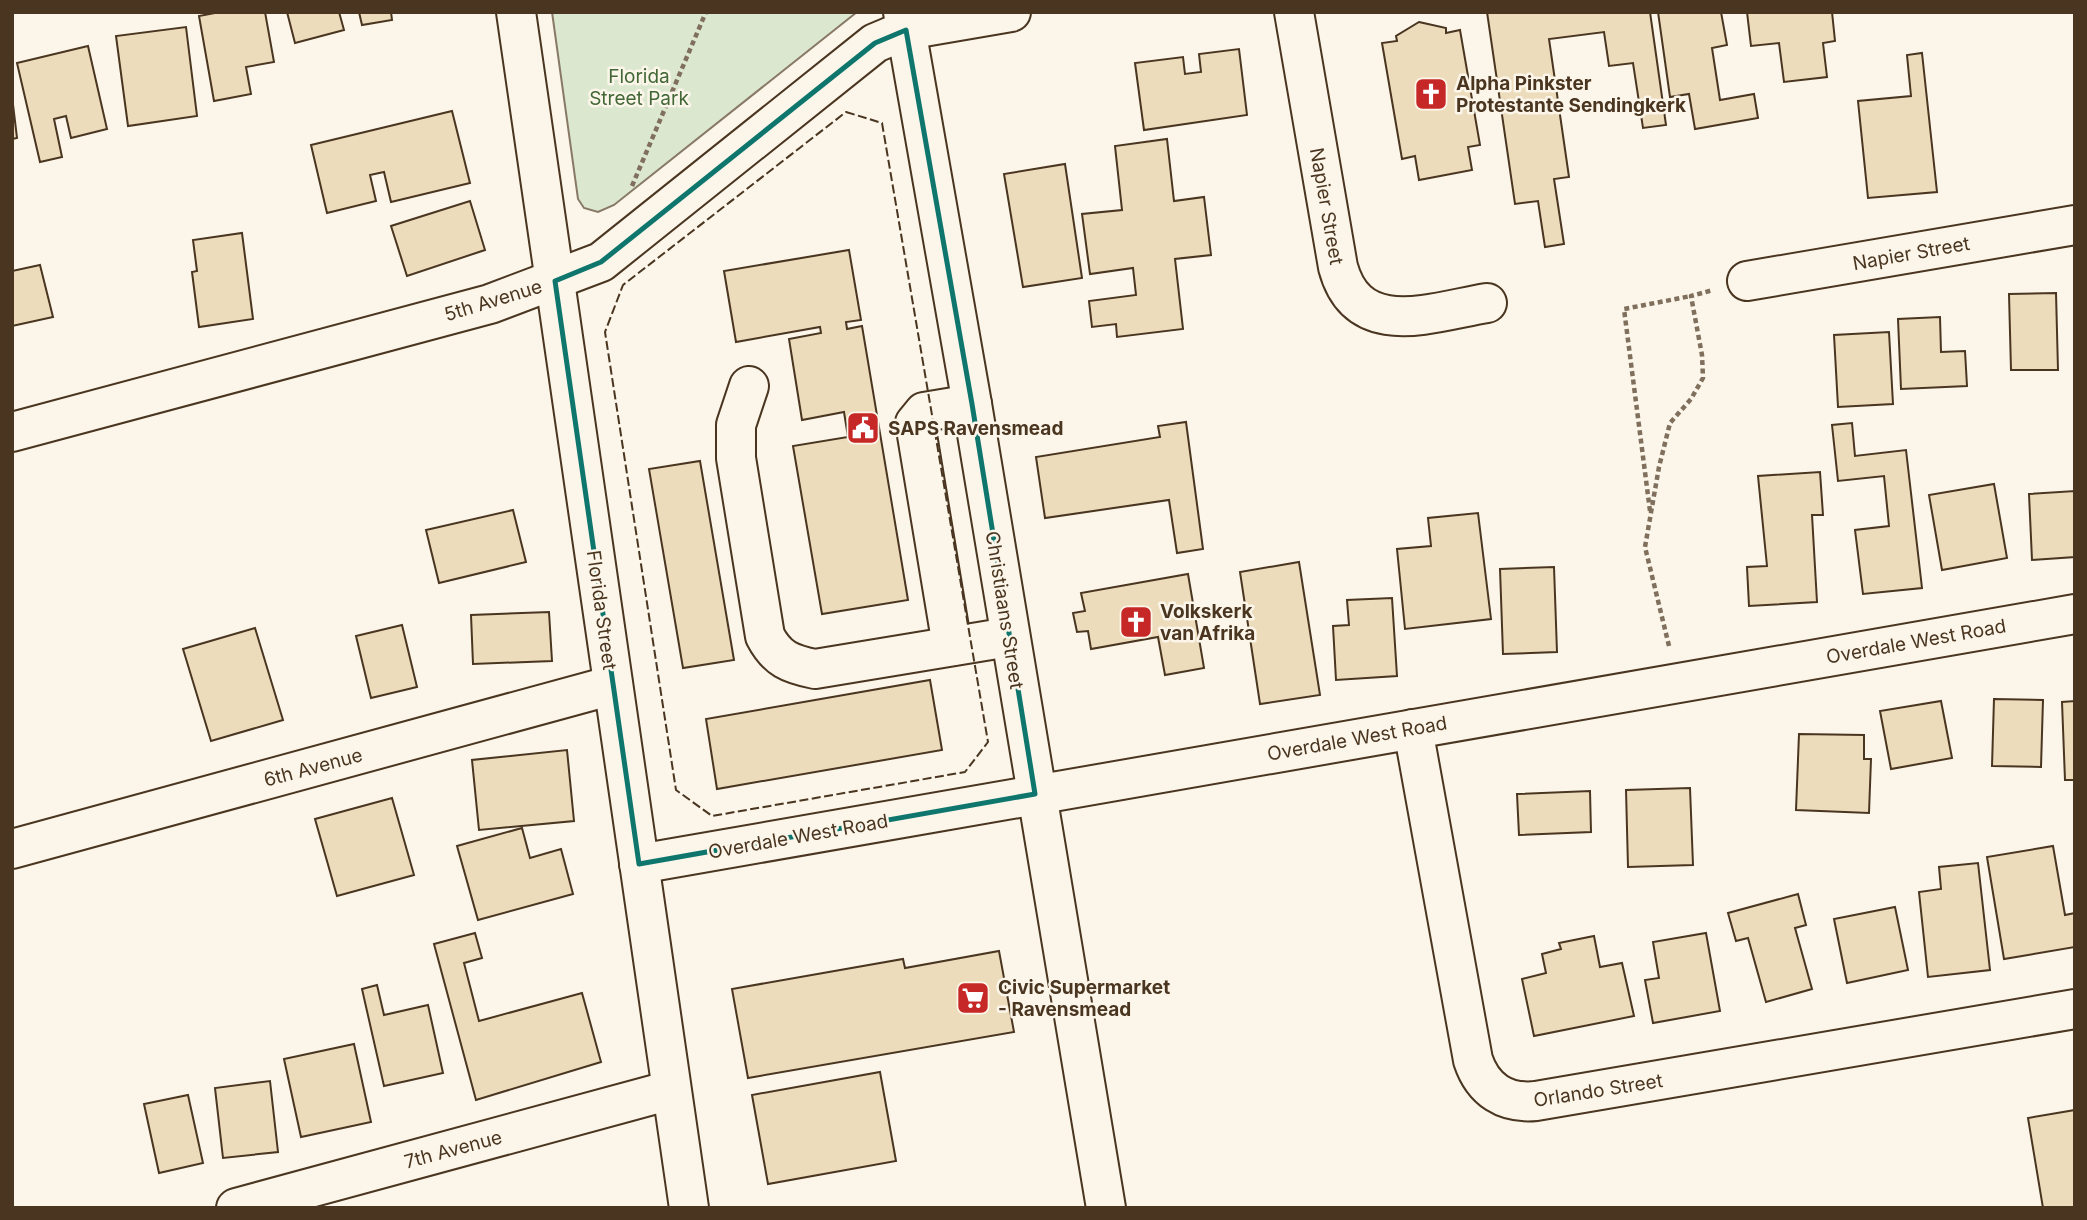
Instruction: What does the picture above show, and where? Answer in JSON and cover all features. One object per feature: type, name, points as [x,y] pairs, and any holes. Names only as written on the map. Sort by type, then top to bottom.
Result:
[{"type":"street","name":"Florida Street","points":[[516,12],[689,1208]]},
{"type":"street","name":"5th Avenue","points":[[12,432],[490,304],[601,262],[905,21],[1011,12]]},
{"type":"street","name":"Napier Street","points":[[1294,12],[1338,267],[1348,293],[1370,312],[1398,317],[1487,303]]},
{"type":"street","name":"Christiaans Street","points":[[905,21],[972,404],[1106,1208]]},
{"type":"street","name":"Napier Street","points":[[1747,281],[2075,225]]},
{"type":"street","points":[[748,386],[736,425],[736,458],[765,636],[773,653],[789,664],[815,669],[1009,637]]},
{"type":"street","points":[[952,646],[915,423],[924,412],[972,404]]},
{"type":"street","name":"Overdale West Road","points":[[639,864],[2075,614]]},
{"type":"street","name":"6th Avenue","points":[[12,849],[613,685]]},
{"type":"street","name":"Orlando Street","points":[[1413,729],[1473,1060],[1486,1085],[1510,1100],[1536,1101],[2075,1009]]},
{"type":"street","name":"7th Avenue","points":[[236,1208],[671,1090]]},
{"type":"path","points":[[631,189],[706,12]]},
{"type":"path","points":[[1651,517],[1624,309],[1691,296],[1747,281]]},
{"type":"path","points":[[1675,683],[1646,547],[1670,424],[1691,399],[1703,378],[1702,355],[1691,296]]},
{"type":"highlighted area","points":[[906,30],[972,404],[1035,794],[639,864],[555,281],[601,262],[875,43]]},
{"type":"green space","name":"Florida Street Park","points":[[552,12],[857,12],[614,205],[598,212],[584,208],[578,199]]},
{"type":"building","points":[[220,12],[265,12],[274,62],[246,67],[251,94],[214,101],[199,16]]},
{"type":"building","points":[[287,12],[339,12],[344,30],[295,43]]},
{"type":"building","points":[[359,12],[391,12],[392,20],[362,25]]},
{"type":"building","points":[[1487,12],[1650,12],[1666,125],[1643,128],[1633,63],[1609,66],[1604,32],[1549,39],[1569,177],[1554,179],[1564,244],[1545,247],[1538,201],[1515,204]]},
{"type":"building","points":[[1658,12],[1721,12],[1727,45],[1712,48],[1720,100],[1754,94],[1758,118],[1695,129],[1689,94],[1670,97]]},
{"type":"building","points":[[1747,12],[1832,12],[1835,41],[1823,43],[1827,77],[1784,82],[1779,43],[1751,46]]},
{"type":"building","name":"Alpha Pinkster Protestante Sendingkerk","points":[[1419,22],[1446,28],[1446,33],[1460,30],[1480,145],[1468,147],[1472,170],[1419,180],[1415,156],[1402,159],[1382,43],[1397,41],[1396,36]]},
{"type":"building","points":[[186,27],[197,116],[128,126],[116,36]]},
{"type":"building","points":[[88,46],[107,129],[71,138],[66,116],[54,119],[62,157],[40,162],[17,63]]},
{"type":"building","points":[[1239,49],[1247,115],[1144,130],[1135,63],[1183,57],[1185,74],[1201,72],[1199,54]]},
{"type":"building","points":[[1922,53],[1937,192],[1868,198],[1858,101],[1911,96],[1907,55]]},
{"type":"building","points":[[12,96],[17,138],[12,139]]},
{"type":"building","points":[[452,111],[470,183],[391,202],[384,172],[370,175],[376,201],[327,213],[311,145]]},
{"type":"building","points":[[1167,139],[1174,201],[1204,197],[1211,255],[1175,259],[1183,329],[1117,337],[1116,324],[1092,327],[1089,301],[1136,295],[1133,268],[1090,274],[1082,214],[1122,210],[1115,146]]},
{"type":"building","points":[[1065,164],[1082,278],[1023,287],[1004,174]]},
{"type":"building","points":[[470,201],[485,250],[407,276],[391,226]]},
{"type":"building","points":[[242,233],[253,319],[199,327],[192,272],[197,271],[193,240]]},
{"type":"building","name":"SAPS Ravensmead","points":[[849,250],[861,320],[846,322],[847,329],[862,326],[908,600],[822,614],[793,446],[848,437],[844,412],[802,420],[789,339],[821,333],[820,327],[736,342],[724,271]]},
{"type":"building","points":[[40,265],[53,317],[12,326],[12,271]]},
{"type":"building","points":[[2056,293],[2058,370],[2011,370],[2009,294]]},
{"type":"building","points":[[1940,317],[1941,352],[1965,351],[1967,386],[1901,389],[1898,319]]},
{"type":"building","points":[[1889,332],[1893,404],[1838,407],[1834,335]]},
{"type":"building","points":[[1186,422],[1203,549],[1177,553],[1169,500],[1045,518],[1036,457],[1160,437],[1158,426]]},
{"type":"building","points":[[1852,423],[1855,456],[1906,450],[1922,588],[1863,594],[1855,530],[1889,526],[1884,476],[1838,481],[1832,425]]},
{"type":"building","points":[[700,461],[734,660],[683,668],[649,469]]},
{"type":"building","points":[[1820,472],[1823,515],[1812,515],[1817,602],[1749,606],[1747,567],[1767,566],[1758,476]]},
{"type":"building","points":[[1994,484],[2007,558],[1942,570],[1929,495]]},
{"type":"building","points":[[2075,491],[2075,557],[2032,560],[2029,494]]},
{"type":"building","points":[[513,510],[526,562],[439,583],[426,530]]},
{"type":"building","points":[[1478,513],[1491,619],[1405,629],[1397,549],[1431,546],[1428,518]]},
{"type":"building","points":[[1299,562],[1320,695],[1260,704],[1240,572]]},
{"type":"building","points":[[1554,567],[1557,652],[1503,654],[1500,569]]},
{"type":"building","name":"Volkskerk van Afrika","points":[[1188,574],[1204,668],[1165,675],[1158,637],[1091,649],[1088,631],[1077,632],[1073,613],[1085,611],[1081,593]]},
{"type":"building","points":[[1392,598],[1397,676],[1336,680],[1333,626],[1349,625],[1347,600]]},
{"type":"building","points":[[549,612],[552,661],[473,664],[471,615]]},
{"type":"building","points":[[402,625],[417,687],[371,698],[356,636]]},
{"type":"building","points":[[255,628],[283,720],[211,741],[183,649]]},
{"type":"building","points":[[930,680],[942,750],[717,789],[706,719]]},
{"type":"building","points":[[1994,699],[2043,700],[2041,767],[1992,766]]},
{"type":"building","points":[[1941,701],[1952,758],[1891,769],[1880,711]]},
{"type":"building","points":[[2075,701],[2075,780],[2065,780],[2062,702]]},
{"type":"building","points":[[1799,734],[1864,735],[1864,759],[1871,759],[1869,813],[1796,810]]},
{"type":"building","points":[[567,750],[574,821],[479,830],[472,760]]},
{"type":"building","points":[[1690,788],[1693,865],[1628,867],[1626,790]]},
{"type":"building","points":[[1590,791],[1591,832],[1519,835],[1517,794]]},
{"type":"building","points":[[392,798],[414,875],[337,896],[315,819]]},
{"type":"building","points":[[522,828],[530,858],[561,849],[573,894],[478,920],[457,846]]},
{"type":"building","points":[[2053,846],[2065,915],[2075,913],[2075,947],[2004,959],[1987,857]]},
{"type":"building","points":[[1978,863],[1990,970],[1928,977],[1919,892],[1941,889],[1939,867]]},
{"type":"building","points":[[1798,894],[1806,925],[1795,928],[1812,989],[1766,1002],[1748,938],[1736,941],[1728,913]]},
{"type":"building","points":[[1895,907],[1908,970],[1847,983],[1834,919]]},
{"type":"building","points":[[475,933],[482,958],[464,963],[479,1021],[582,993],[601,1062],[476,1100],[434,944]]},
{"type":"building","points":[[1706,933],[1720,1011],[1653,1023],[1645,980],[1659,978],[1653,942]]},
{"type":"building","points":[[1594,936],[1600,967],[1622,963],[1634,1016],[1534,1036],[1522,979],[1546,973],[1542,954],[1561,949],[1559,943]]},
{"type":"building","points":[[999,951],[1014,1032],[748,1078],[732,989],[903,959],[905,968]]},
{"type":"building","points":[[377,985],[384,1015],[428,1005],[443,1073],[384,1086],[362,989]]},
{"type":"building","points":[[354,1044],[371,1122],[301,1137],[284,1059]]},
{"type":"building","points":[[880,1072],[896,1161],[768,1184],[752,1095]]},
{"type":"building","points":[[270,1081],[278,1152],[223,1158],[215,1088]]},
{"type":"building","points":[[188,1095],[203,1163],[159,1173],[144,1104]]},
{"type":"building","points":[[2075,1110],[2075,1208],[2043,1208],[2028,1118]]},
{"type":"fence","points":[[846,112],[882,123],[988,742],[965,772],[712,816],[676,790],[605,332],[623,285],[846,112]]},
{"type":"place","name":"Alpha Pinkster Protestante Sendingkerk","points":[[1431,94]]},
{"type":"place","name":"SAPS Ravensmead","points":[[863,428]]},
{"type":"place","name":"Volkskerk van Afrika","points":[[1136,622]]},
{"type":"place","name":"Civic Supermarket - Ravensmead","points":[[973,998]]}]
